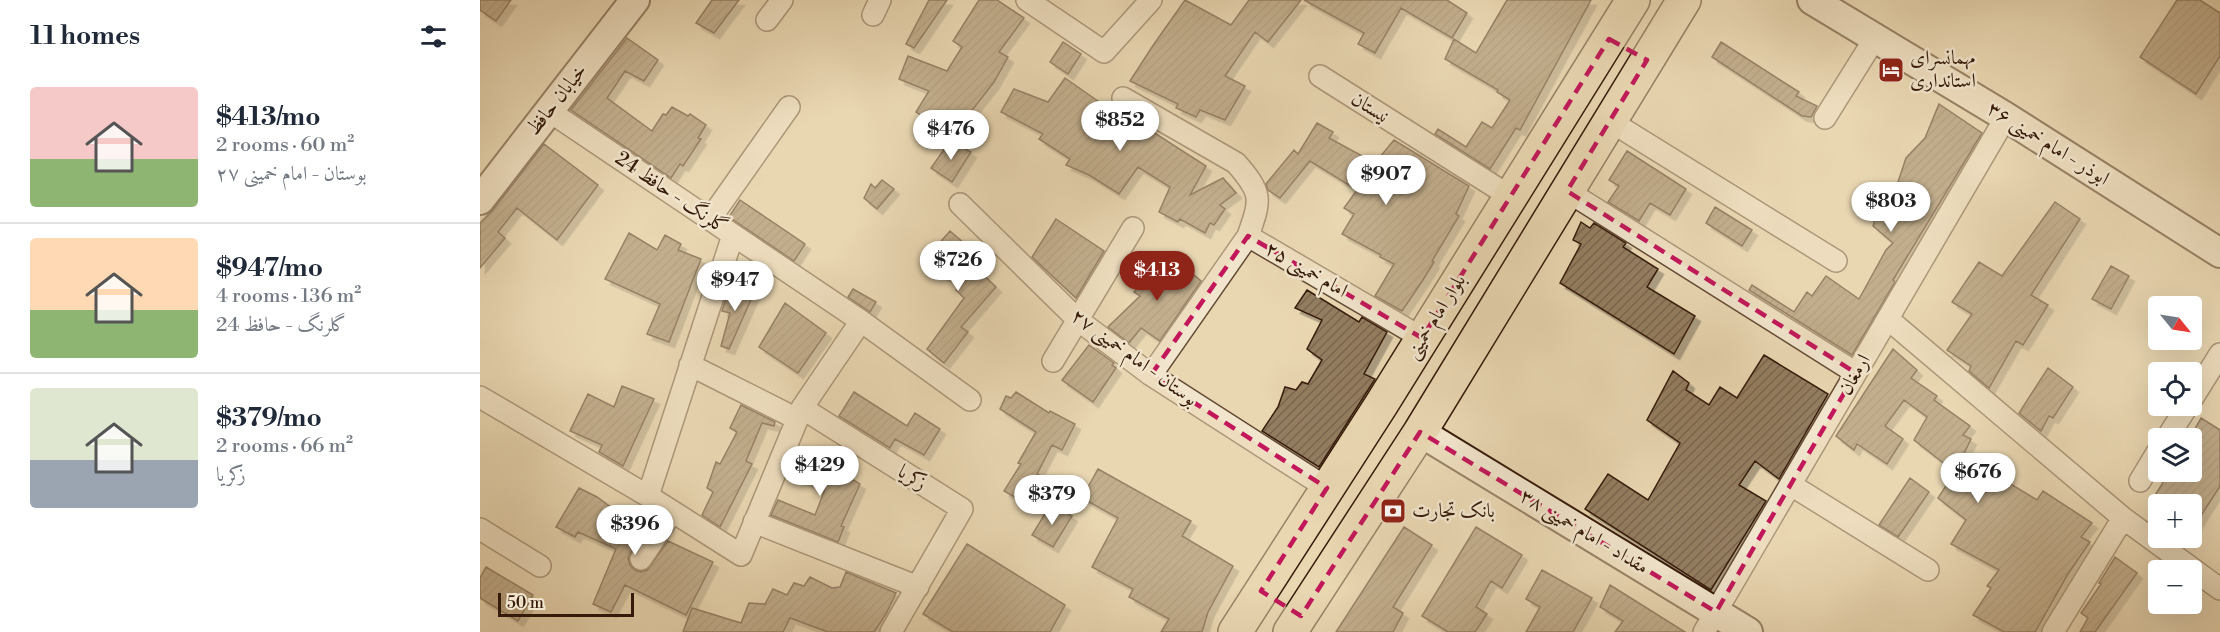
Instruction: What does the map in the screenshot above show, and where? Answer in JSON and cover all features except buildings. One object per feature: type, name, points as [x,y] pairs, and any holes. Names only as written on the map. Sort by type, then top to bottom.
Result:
[{"type":"main road","name":"بلوار امام خمینی","points":[[1235,632],[1328,488],[1633,0]]},
{"type":"main road","points":[[1261,591],[1295,624],[1420,432],[1684,0]]},
{"type":"main road","points":[[1609,39],[1647,60]]},
{"type":"street","name":"خیابان حافظ","points":[[480,169],[610,0]]},
{"type":"street","name":"خیابان حافظ","points":[[480,200],[634,0]]},
{"type":"street","points":[[767,20],[782,0]]},
{"type":"street","points":[[1027,0],[1104,52],[1150,0]]},
{"type":"street","name":"ابوذر - امام خمینی ۳۶","points":[[1812,0],[2006,117],[2220,253]]},
{"type":"street","points":[[1825,118],[1875,38]]},
{"type":"street","name":"نیستان","points":[[1320,76],[1510,197]]},
{"type":"street","name":"امام خمینی ۲۵","points":[[1123,98],[1236,163],[1248,177],[1258,195],[1256,215],[1248,236],[1422,338]]},
{"type":"street","points":[[710,219],[789,107]]},
{"type":"street","name":"گلرنگ - حافظ 24","points":[[549,111],[861,321],[970,400]]},
{"type":"street","name":"ارمغان","points":[[1710,622],[2006,117]]},
{"type":"street","points":[[1610,121],[1836,261]]},
{"type":"street","points":[[1567,191],[1856,373]]},
{"type":"street","name":"بوستان - امام خمینی ۲۷","points":[[960,204],[1078,320],[1151,375],[1328,488]]},
{"type":"street","points":[[1053,361],[1133,228]]},
{"type":"street","points":[[648,496],[733,235]]},
{"type":"street","points":[[1151,375],[1248,236]]},
{"type":"street","points":[[1888,319],[2123,518],[2220,589]]},
{"type":"street","points":[[480,397],[648,496],[741,555],[799,413],[861,321]]},
{"type":"street","points":[[2202,383],[2220,354]]},
{"type":"street","points":[[690,364],[799,413]]},
{"type":"street","name":"زکریا","points":[[799,413],[962,509],[891,632]]},
{"type":"street","name":"مقداد - امام خمینی ۳۸","points":[[1420,432],[1710,622],[1748,632]]},
{"type":"street","points":[[2140,481],[2148,468]]},
{"type":"street","points":[[1791,485],[1928,570]]},
{"type":"street","points":[[641,559],[672,512]]},
{"type":"street","points":[[2053,632],[2123,518]]},
{"type":"street","points":[[754,522],[918,587]]},
{"type":"street","points":[[480,530],[540,566]]},
{"type":"highlighted area","points":[[1609,39],[1647,60],[1567,191],[1856,373],[1716,612],[1420,432],[1301,616],[1261,591],[1327,488],[1151,375],[1248,236],[1422,338]]},
{"type":"place","name":"مهمانسرای استانداری","points":[[1891,70]]},
{"type":"place","name":"بانک تجارت","points":[[1393,511]]}]
